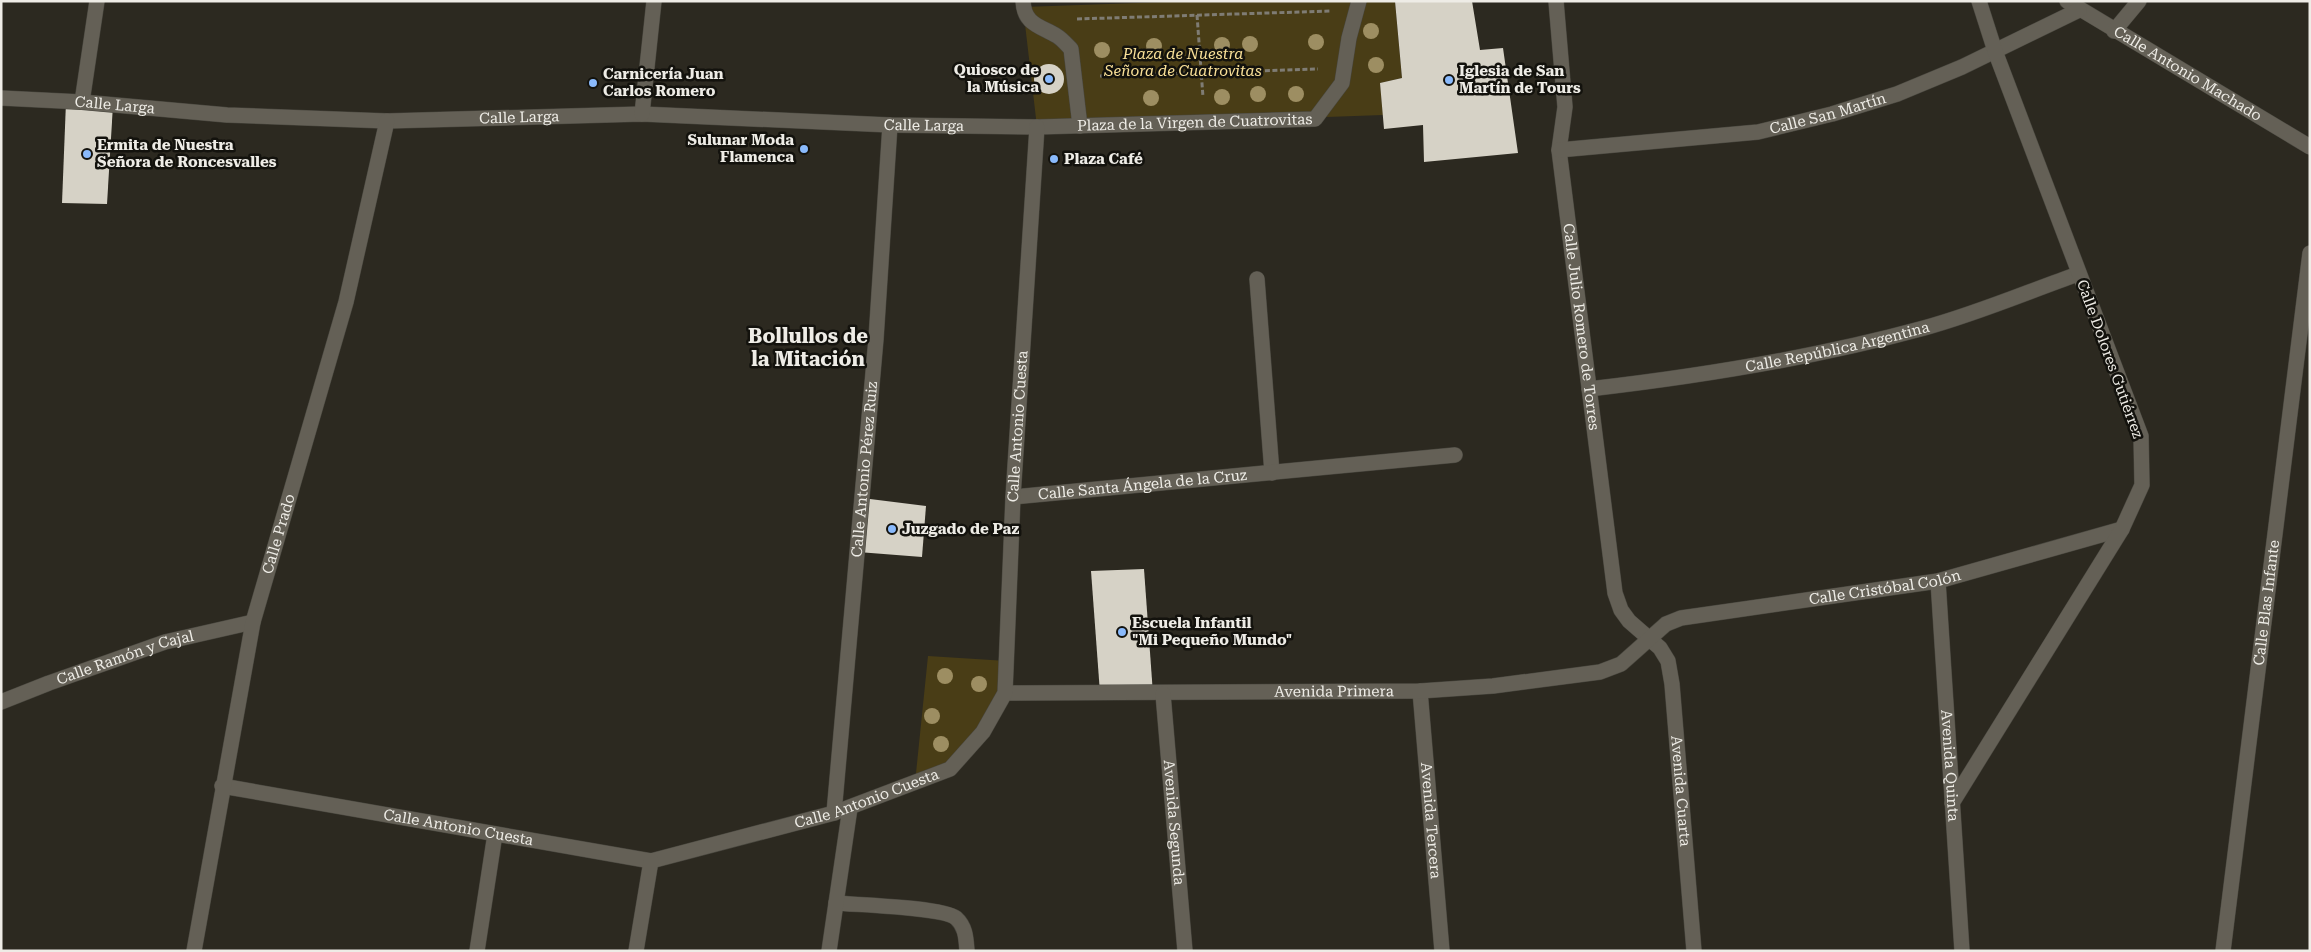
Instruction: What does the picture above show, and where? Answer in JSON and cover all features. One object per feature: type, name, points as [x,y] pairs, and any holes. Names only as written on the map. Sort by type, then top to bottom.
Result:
[{"type":"street","points":[[642,114],[654,1]]},
{"type":"street","points":[[1023,1],[1024,7],[1035,26],[1057,36],[1071,49],[1080,126]]},
{"type":"street","name":"Calle Julio Romero de Torres","points":[[1556,1],[1565,107],[1559,150],[1615,593],[1621,610],[1629,621],[1650,637]]},
{"type":"street","name":"Calle Dolores Gutiérrez","points":[[1952,802],[2122,529],[2142,485],[2141,436],[1994,50],[1979,1]]},
{"type":"street","points":[[2114,31],[2139,1]]},
{"type":"street","points":[[82,102],[96,4]]},
{"type":"street","name":"Calle San Martín","points":[[1559,150],[1758,132],[1832,114],[1898,94],[1994,50],[2073,5]]},
{"type":"street","name":"Calle Antonio Machado","points":[[2073,5],[2114,31],[2307,141]]},
{"type":"street","name":"Plaza de la Virgen de Cuatrovitas","points":[[1037,127],[1314,119],[1342,83],[1348,38],[1358,6]]},
{"type":"street","name":"Calle Larga","points":[[1,98],[82,102],[227,115],[388,121],[642,114],[890,125],[1037,127]]},
{"type":"street","name":"Calle Prado","points":[[194,951],[252,622],[346,302],[388,121]]},
{"type":"street","name":"Calle Antonio Pérez Ruiz","points":[[834,813],[876,339],[890,125]]},
{"type":"street","name":"Calle Antonio Cuesta","points":[[222,786],[651,861],[834,813],[950,769],[982,732],[1005,693],[1013,498],[1037,127]]},
{"type":"street","name":"Calle Blas Infante","points":[[2223,951],[2310,253]]},
{"type":"street","name":"Calle República Argentina","points":[[1589,389],[1694,377],[1767,364],[1926,328],[2078,274]]},
{"type":"street","points":[[1257,279],[1272,473]]},
{"type":"street","name":"Calle Santa Ángela de la Cruz","points":[[1013,498],[1455,455]]},
{"type":"street","name":"Calle Cristóbal Colón","points":[[1650,637],[1666,624],[1696,614],[1938,581],[2122,529]]},
{"type":"street","name":"Avenida Quinta","points":[[1938,581],[1962,951]]},
{"type":"street","name":"Calle Ramón y Cajal","points":[[1,702],[165,642],[252,622]]},
{"type":"street","name":"Avenida Primera","points":[[1005,693],[1420,692],[1493,686],[1600,672],[1621,664],[1650,637]]},
{"type":"street","name":"Avenida Cuarta","points":[[1650,637],[1668,661],[1672,684],[1694,951]]},
{"type":"street","name":"Avenida Tercera","points":[[1420,692],[1442,951]]},
{"type":"street","name":"Avenida Segunda","points":[[1163,694],[1184,951]]},
{"type":"street","points":[[829,951],[850,808]]},
{"type":"street","points":[[477,951],[494,834]]},
{"type":"street","points":[[636,951],[651,861]]},
{"type":"street","points":[[836,902],[938,912],[956,918],[966,932],[968,951]]},
{"type":"path","points":[[1031,20],[1197,15],[1358,6]]},
{"type":"path","points":[[1197,15],[1204,122]]},
{"type":"path","points":[[1074,77],[1344,68]]},
{"type":"green space","name":"Plaza de Nuestra Señora de Cuatrovitas","points":[[1194,1],[1395,1],[1402,78],[1380,83],[1383,115],[1037,127],[1023,7]]},
{"type":"green space","points":[[928,656],[1007,661],[1005,693],[950,769],[915,783]]},
{"type":"building","name":"Iglesia de San Martín de Tours","points":[[1395,1],[1472,1],[1480,50],[1503,48],[1518,153],[1424,162],[1423,125],[1384,129],[1380,83],[1402,78]]},
{"type":"building","name":"Quiosco de la Música","points":[[1049,64],[1060,68],[1064,79],[1060,90],[1049,94],[1038,90],[1034,79],[1038,68]]},
{"type":"building","name":"Ermita de Nuestra Señora de Roncesvalles","points":[[66,102],[113,105],[107,204],[62,203]]},
{"type":"building","name":"Juzgado de Paz","points":[[862,498],[926,506],[922,557],[858,552]]},
{"type":"building","name":"Escuela Infantil \"Mi Pequeño Mundo\"","points":[[1144,569],[1153,694],[1100,693],[1091,571]]},
{"type":"place","name":"Quiosco de la Música","points":[[1049,79]]},
{"type":"place","name":"Iglesia de San Martín de Tours","points":[[1449,80]]},
{"type":"place","name":"Carnicería Juan Carlos Romero","points":[[593,83]]},
{"type":"place","name":"Sulunar Moda Flamenca","points":[[804,149]]},
{"type":"place","name":"Ermita de Nuestra Señora de Roncesvalles","points":[[87,154]]},
{"type":"place","name":"Plaza Café","points":[[1054,159]]},
{"type":"place","name":"Juzgado de Paz","points":[[892,529]]},
{"type":"place","name":"Escuela Infantil \"Mi Pequeño Mundo\"","points":[[1122,632]]},
{"type":"district","name":"Bollullos de la Mitación","points":[[808,348]]}]
